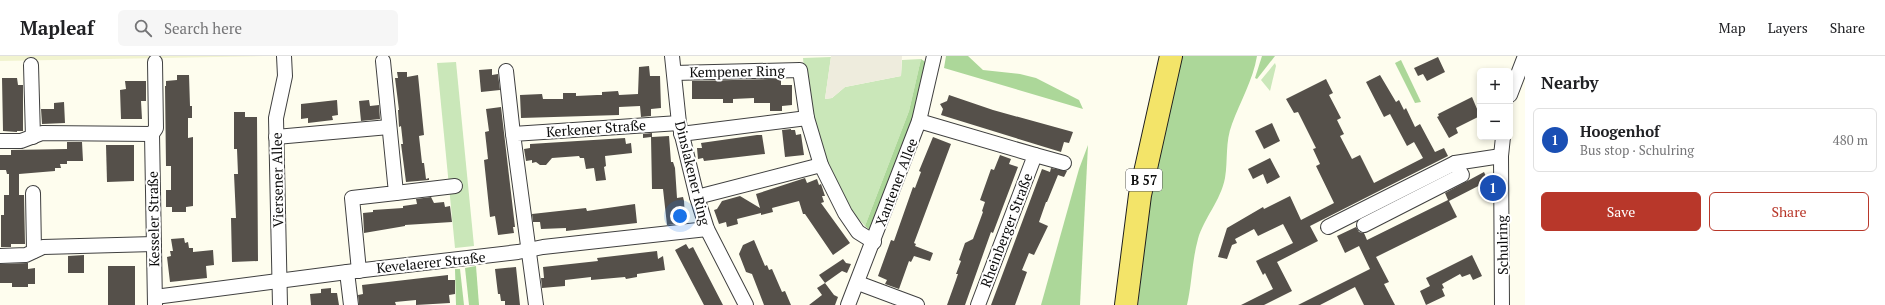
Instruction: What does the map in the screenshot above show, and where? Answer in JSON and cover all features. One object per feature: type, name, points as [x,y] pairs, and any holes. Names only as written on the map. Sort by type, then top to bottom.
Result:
[{"type":"main road","name":"B 57","points":[[1126,305],[1140,195],[1171,56]]},
{"type":"street","name":"Viersener Allee","points":[[280,305],[276,118],[285,76],[284,56]]},
{"type":"street","name":"Dinslakener Ring","points":[[672,56],[680,128],[697,197],[707,229],[746,305]]},
{"type":"street","name":"Xantener Allee","points":[[848,305],[874,242],[919,121],[934,56]]},
{"type":"street","points":[[1513,87],[1525,56]]},
{"type":"street","points":[[383,61],[396,193]]},
{"type":"street","name":"Kesseler Straße","points":[[155,62],[156,128],[152,134],[155,301]]},
{"type":"street","points":[[31,65],[33,137]]},
{"type":"street","name":"Kempener Ring","points":[[674,72],[800,70],[807,118],[821,165],[845,213],[858,232],[874,242]]},
{"type":"street","points":[[506,71],[536,305]]},
{"type":"street","points":[[680,128],[807,118]]},
{"type":"street","name":"Rheinberger Straße","points":[[919,121],[1064,163]]},
{"type":"street","points":[[276,137],[389,127]]},
{"type":"street","name":"Kerkener Straße","points":[[513,134],[680,128]]},
{"type":"street","points":[[0,141],[21,141],[42,133],[152,134]]},
{"type":"street","name":"Schulring","points":[[1502,305],[1501,156],[1503,140]]},
{"type":"street","name":"Rheinberger Straße","points":[[978,305],[1035,155]]},
{"type":"street","points":[[1328,226],[1455,163],[1501,156]]},
{"type":"street","points":[[1364,225],[1462,175],[1455,163]]},
{"type":"street","points":[[697,197],[821,165]]},
{"type":"street","points":[[351,305],[353,271],[352,198],[455,186]]},
{"type":"street","points":[[34,193],[34,251]]},
{"type":"street","name":"Kevelaerer Straße","points":[[155,301],[353,271],[707,229]]},
{"type":"street","points":[[0,256],[26,255],[43,247],[154,244]]},
{"type":"street","points":[[858,283],[917,305]]},
{"type":"green space","points":[[0,56],[265,56],[0,61]]},
{"type":"green space","points":[[946,56],[968,56],[983,70],[1020,74],[1036,78],[1079,100],[1083,109],[944,68]]},
{"type":"green space","points":[[1181,56],[1257,56],[1249,82],[1230,131],[1223,186],[1198,239],[1194,255],[1187,305],[1138,305],[1150,199]]},
{"type":"green space","points":[[1262,56],[1275,56],[1257,79],[1255,78]]},
{"type":"green space","points":[[831,57],[825,99],[832,98],[845,87],[901,76],[902,60],[921,59],[909,111],[865,226],[844,203],[836,191],[806,92],[803,58]]},
{"type":"green space","points":[[921,59],[927,63],[918,109],[872,232],[865,226],[909,111]]},
{"type":"green space","points":[[1401,60],[1421,102],[1415,103],[1395,63]]},
{"type":"green space","points":[[456,62],[474,246],[455,248],[437,63]]},
{"type":"green space","points":[[1275,63],[1276,66],[1270,91],[1261,80]]},
{"type":"green space","points":[[1088,145],[1080,305],[1041,305],[1079,169]]},
{"type":"green space","points":[[476,266],[479,305],[469,305],[465,268]]},
{"type":"green space","points":[[455,269],[460,269],[464,305],[456,305]]},
{"type":"shaded area","points":[[831,56],[902,56],[901,76],[845,87],[832,98],[825,99]]},
{"type":"building","points":[[1438,57],[1445,72],[1427,81],[1423,74],[1418,76],[1414,68]]},
{"type":"building","points":[[649,66],[650,76],[660,76],[661,108],[651,109],[651,116],[641,117],[640,106],[619,107],[619,115],[521,118],[520,95],[542,94],[543,99],[563,99],[563,93],[576,93],[576,96],[602,95],[602,92],[618,91],[619,95],[638,94],[639,67]]},
{"type":"building","points":[[492,69],[492,75],[498,74],[500,90],[481,92],[479,70]]},
{"type":"building","points":[[397,72],[407,72],[407,77],[418,75],[424,135],[419,136],[422,163],[424,163],[426,179],[429,178],[429,180],[406,182],[401,144],[403,144],[401,126],[399,127],[399,110],[395,78],[398,78]]},
{"type":"building","points":[[177,75],[189,75],[190,106],[192,106],[192,118],[188,118],[188,138],[193,137],[193,206],[186,207],[186,212],[172,212],[172,207],[166,207],[166,190],[171,190],[171,166],[166,166],[165,86],[166,81],[177,80]]},
{"type":"building","points":[[1380,75],[1396,102],[1399,100],[1404,110],[1406,108],[1415,127],[1420,124],[1435,152],[1444,148],[1448,156],[1310,226],[1318,241],[1277,262],[1292,291],[1264,305],[1241,305],[1273,289],[1265,273],[1263,275],[1256,261],[1293,243],[1283,224],[1258,236],[1254,229],[1235,239],[1237,243],[1232,245],[1227,259],[1218,257],[1227,228],[1263,207],[1264,209],[1290,196],[1301,220],[1334,203],[1316,166],[1320,164],[1313,149],[1316,148],[1298,112],[1294,113],[1286,99],[1326,79],[1333,93],[1329,95],[1341,118],[1337,120],[1344,134],[1340,136],[1352,159],[1360,155],[1374,183],[1423,158],[1414,142],[1407,146],[1390,114],[1384,117],[1366,82]]},
{"type":"building","points":[[2,78],[17,78],[18,85],[23,85],[23,131],[3,131]]},
{"type":"building","points":[[781,79],[781,85],[792,85],[792,105],[782,106],[782,111],[770,111],[770,103],[754,103],[754,98],[733,99],[733,103],[723,103],[723,99],[692,99],[692,81]]},
{"type":"building","points":[[125,81],[146,81],[146,101],[141,101],[142,119],[121,119],[120,90],[126,89]]},
{"type":"building","points":[[949,95],[993,110],[1073,132],[1069,143],[1064,142],[1061,152],[941,115],[943,109],[940,104],[947,101]]},
{"type":"building","points":[[1472,97],[1477,109],[1477,118],[1456,128],[1458,133],[1449,138],[1437,117],[1439,116],[1438,114]]},
{"type":"building","points":[[337,100],[338,115],[332,116],[333,120],[308,123],[308,118],[301,119],[301,104]]},
{"type":"building","points":[[369,100],[370,106],[379,105],[380,119],[361,121],[359,101]]},
{"type":"building","points":[[64,102],[65,123],[42,124],[41,109],[54,109],[54,103]]},
{"type":"building","points":[[501,107],[515,227],[513,227],[514,233],[498,235],[495,216],[490,217],[484,160],[488,159],[485,132],[489,131],[486,109]]},
{"type":"building","points":[[234,112],[245,112],[245,117],[257,117],[258,261],[232,262],[231,218],[236,218],[234,174],[238,174],[237,149],[234,149]]},
{"type":"building","points":[[1272,123],[1280,141],[1264,149],[1255,131]]},
{"type":"building","points":[[782,130],[795,130],[796,135],[801,134],[804,155],[785,157]]},
{"type":"building","points":[[652,133],[652,137],[669,136],[671,162],[673,162],[675,168],[677,198],[683,197],[684,201],[685,218],[678,219],[679,224],[667,225],[663,189],[652,189],[651,137],[643,138],[643,134]]},
{"type":"building","points":[[762,135],[765,154],[704,161],[703,158],[698,159],[697,148],[702,148],[701,143]]},
{"type":"building","points":[[933,137],[951,144],[914,243],[916,244],[915,246],[933,253],[930,261],[914,256],[911,262],[909,261],[899,289],[885,284],[887,280],[878,276],[891,240],[894,241],[913,187],[915,188],[921,172],[919,171]]},
{"type":"building","points":[[625,138],[626,144],[631,143],[632,153],[605,156],[606,166],[604,167],[606,180],[596,181],[594,168],[586,169],[584,158],[580,158],[579,156],[552,158],[546,165],[540,165],[536,162],[532,163],[532,160],[526,161],[524,149],[530,148],[530,144]]},
{"type":"building","points":[[67,142],[82,142],[83,161],[67,161],[67,164],[60,164],[61,168],[55,168],[55,171],[19,174],[19,195],[24,195],[25,244],[11,244],[11,247],[1,247],[1,215],[4,215],[4,195],[9,195],[9,174],[7,174],[6,170],[0,170],[0,155],[11,155],[11,150],[67,149]]},
{"type":"building","points":[[106,145],[134,145],[134,181],[107,182]]},
{"type":"building","points":[[1000,155],[1011,159],[1009,164],[1018,167],[993,233],[991,232],[965,305],[947,305],[958,274],[956,274],[961,261],[959,260],[965,243],[973,239],[983,212],[985,202],[980,200],[991,169],[994,170]]},
{"type":"building","points":[[1270,158],[1280,177],[1267,184],[1263,174],[1253,179],[1248,169]]},
{"type":"building","points":[[1051,168],[1067,171],[1064,177],[1058,175],[1046,202],[1039,222],[1048,226],[1034,255],[1029,253],[1022,270],[1027,272],[1015,305],[991,305],[1042,169],[1050,172]]},
{"type":"building","points":[[1484,172],[1488,181],[1449,201],[1457,217],[1376,257],[1389,282],[1384,284],[1395,305],[1364,305],[1355,287],[1320,305],[1298,305],[1370,269],[1359,246],[1345,253],[1337,236],[1356,227],[1359,232],[1364,233],[1367,240],[1448,200],[1445,193]]},
{"type":"building","points":[[805,178],[807,183],[817,179],[819,185],[821,184],[825,196],[822,196],[824,202],[821,203],[850,243],[833,255],[805,214],[803,214],[799,201],[772,208],[773,212],[761,215],[761,213],[737,219],[738,224],[727,227],[726,222],[719,224],[714,210],[717,209],[722,201],[740,196],[760,208],[756,194]]},
{"type":"building","points":[[431,197],[434,203],[444,202],[445,207],[450,206],[452,222],[405,225],[364,233],[363,213],[373,212],[373,210],[403,208],[403,206],[417,204],[416,199]]},
{"type":"building","points":[[635,204],[637,223],[566,231],[566,228],[541,229],[540,222],[533,222],[532,214],[586,208],[587,211]]},
{"type":"building","points":[[184,238],[185,243],[188,242],[189,248],[193,248],[193,252],[213,250],[214,265],[206,266],[207,278],[170,282],[167,257],[171,256],[170,251],[173,251],[171,239]]},
{"type":"building","points":[[754,240],[765,266],[767,265],[769,270],[772,269],[782,292],[785,291],[791,305],[764,305],[752,274],[746,272],[739,254],[743,245]]},
{"type":"building","points":[[686,244],[689,249],[693,247],[723,305],[704,305],[675,250]]},
{"type":"building","points":[[657,251],[658,259],[663,256],[665,270],[637,274],[637,277],[626,279],[625,277],[591,280],[591,277],[565,280],[565,286],[542,288],[541,278],[544,278],[543,267],[598,261],[597,258]]},
{"type":"building","points":[[84,255],[84,273],[68,273],[68,256]]},
{"type":"building","points":[[1472,255],[1482,276],[1473,280],[1470,274],[1462,277],[1460,274],[1442,284],[1444,288],[1442,289],[1445,296],[1426,305],[1420,291],[1430,286],[1426,278]]},
{"type":"building","points":[[843,259],[846,263],[851,264],[847,273],[842,271],[825,283],[819,275]]},
{"type":"building","points":[[28,263],[28,269],[35,268],[35,284],[28,284],[28,287],[12,287],[12,283],[0,283],[0,264]]},
{"type":"building","points":[[108,266],[135,266],[135,305],[108,305]]},
{"type":"building","points":[[516,267],[520,305],[505,305],[505,301],[501,301],[500,294],[498,294],[495,269]]},
{"type":"building","points":[[448,275],[448,280],[455,280],[455,294],[449,295],[450,303],[416,305],[416,300],[395,302],[396,305],[359,305],[358,295],[363,294],[362,285]]},
{"type":"building","points":[[825,283],[834,295],[838,297],[835,305],[809,305],[822,295],[817,288]]},
{"type":"building","points":[[331,288],[331,293],[337,293],[339,305],[311,305],[310,294],[321,293],[321,289]]},
{"type":"place","name":"Hoogenhof","points":[[1493,188]]}]
